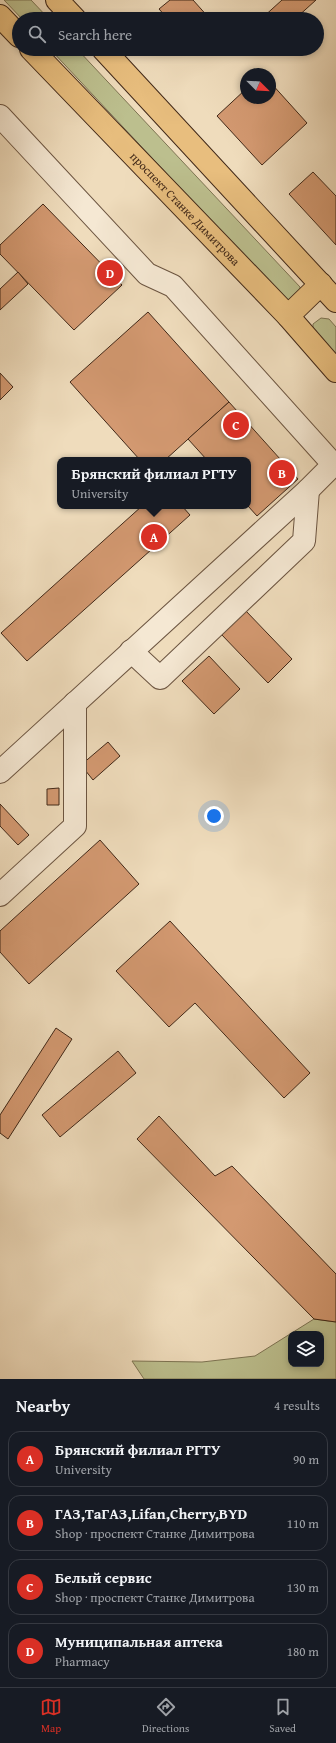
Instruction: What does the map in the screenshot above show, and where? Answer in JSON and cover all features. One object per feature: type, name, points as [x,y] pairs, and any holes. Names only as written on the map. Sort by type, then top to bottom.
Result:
[{"type":"main road","points":[[0,16],[12,29]]},
{"type":"main road","name":"проспект Станке Димитрова","points":[[38,56],[288,316],[336,371]]},
{"type":"main road","points":[[109,56],[336,301]]},
{"type":"main road","points":[[288,316],[321,284]]},
{"type":"street","points":[[0,116],[147,274],[173,286],[335,463],[308,490],[0,772]]},
{"type":"street","points":[[131,651],[160,678],[304,541],[308,490]]},
{"type":"street","points":[[0,894],[75,826],[75,703]]},
{"type":"green space","points":[[4,0],[31,0],[42,12],[15,12]]},
{"type":"green space","points":[[57,56],[84,56],[300,287],[301,296],[286,301]]},
{"type":"green space","points":[[321,318],[329,319],[336,327],[336,355],[313,331],[313,324]]},
{"type":"green space","points":[[314,1319],[336,1322],[336,1379],[144,1379],[132,1361],[202,1362],[255,1356],[288,1335],[288,1367],[324,1367],[324,1331],[295,1331]]},
{"type":"building","points":[[170,0],[193,0],[204,12],[162,12],[159,9]]},
{"type":"building","points":[[282,0],[316,0],[303,12],[269,12]]},
{"type":"building","points":[[276,89],[307,123],[262,165],[217,116],[240,95],[240,104],[276,104]]},
{"type":"building","points":[[313,172],[336,196],[336,245],[289,194]]},
{"type":"building","points":[[43,204],[122,285],[74,330],[0,254],[0,245]]},
{"type":"building","points":[[18,272],[28,284],[0,310],[0,289]]},
{"type":"building","points":[[148,312],[229,402],[168,457],[137,457],[70,382]]},
{"type":"building","points":[[0,373],[13,387],[0,400]]},
{"type":"building","points":[[229,402],[298,479],[257,516],[251,509],[251,457],[204,457],[188,439]]},
{"type":"building","points":[[139,509],[185,509],[190,515],[27,661],[1,633]]},
{"type":"building","points":[[245,610],[292,659],[268,683],[221,634]]},
{"type":"building","points":[[209,656],[240,689],[214,714],[182,681]]},
{"type":"building","points":[[108,742],[120,756],[93,780],[81,765]]},
{"type":"building","points":[[59,788],[59,805],[47,805],[47,789]]},
{"type":"building","points":[[0,804],[29,835],[18,845],[0,826]]},
{"type":"building","points":[[100,840],[139,884],[29,984],[0,952],[0,931]]},
{"type":"building","points":[[170,921],[310,1073],[284,1098],[195,1003],[169,1027],[116,971]]},
{"type":"building","points":[[56,1028],[72,1039],[8,1139],[0,1133],[0,1115]]},
{"type":"building","points":[[118,1051],[136,1073],[60,1137],[42,1115]]},
{"type":"building","points":[[159,1116],[215,1176],[232,1166],[336,1274],[336,1322],[314,1319],[137,1139]]},
{"type":"place","name":"Муниципальная аптека","points":[[110,273]]},
{"type":"place","name":"Белый сервис","points":[[236,425]]},
{"type":"place","name":"ГАЗ,ТаГАЗ,Lifan,Cherry,BYD","points":[[282,473]]},
{"type":"place","name":"Брянский филиал РГТУ","points":[[154,537]]}]
